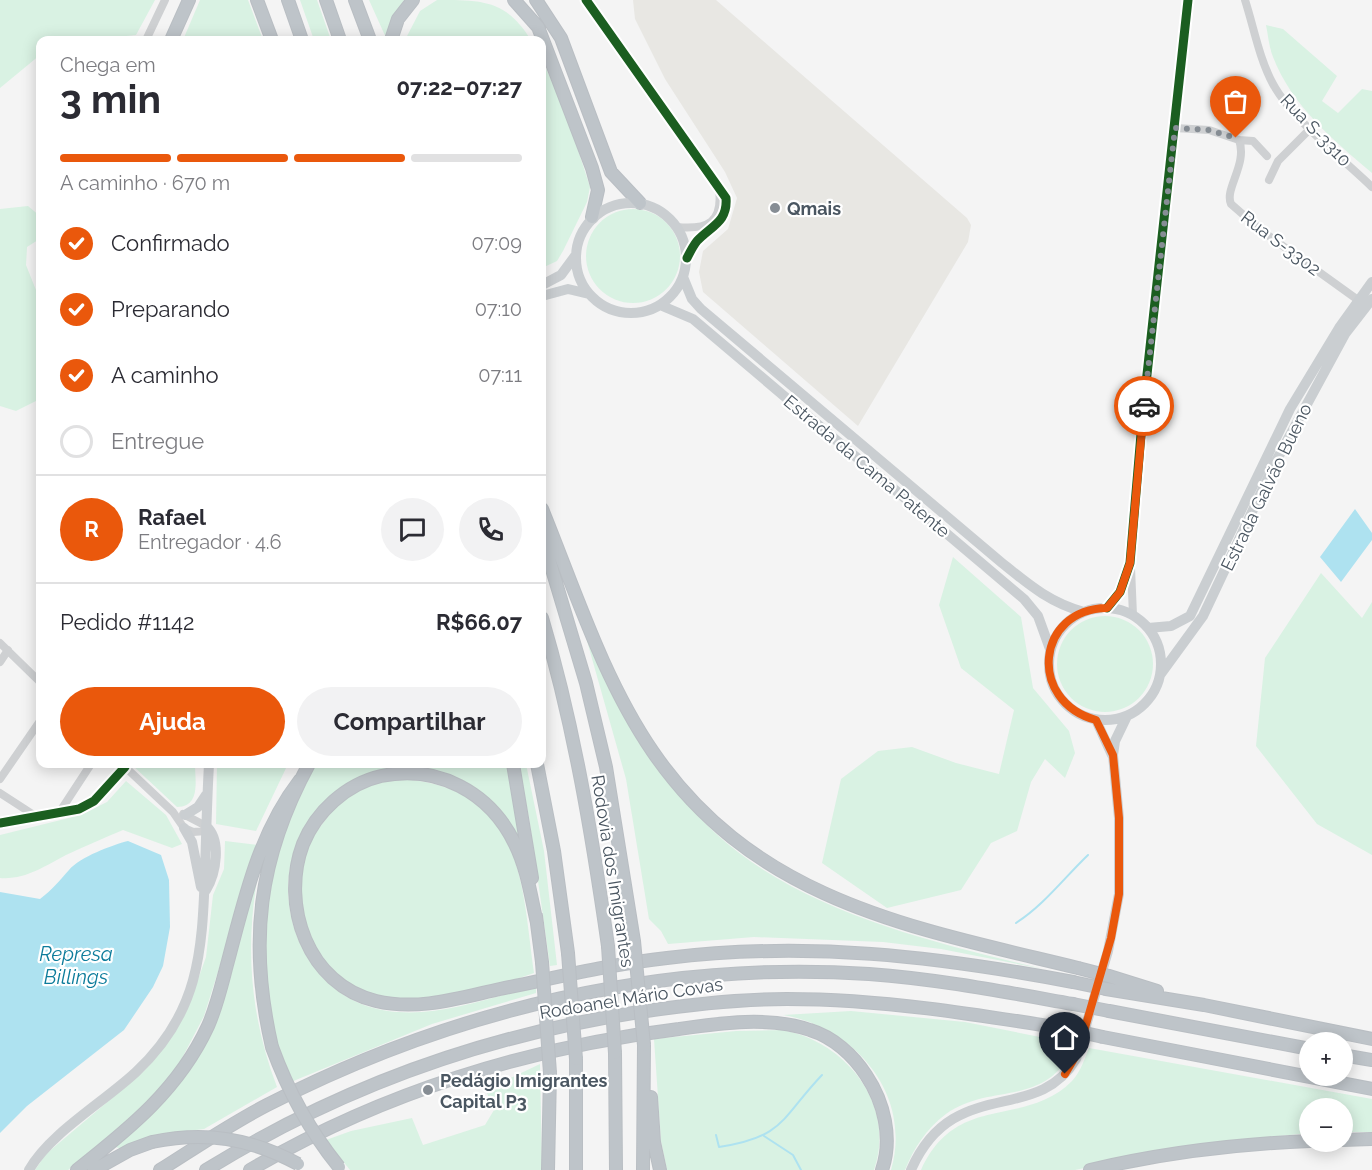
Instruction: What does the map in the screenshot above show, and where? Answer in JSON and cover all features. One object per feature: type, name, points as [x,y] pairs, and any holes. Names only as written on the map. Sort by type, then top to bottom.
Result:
[{"type":"highway","points":[[173,36],[189,0]]},
{"type":"highway","points":[[258,0],[271,36]]},
{"type":"highway","points":[[288,0],[301,36]]},
{"type":"highway","points":[[326,0],[339,36]]},
{"type":"highway","points":[[355,0],[368,36]]},
{"type":"highway","points":[[392,36],[398,20],[413,0]]},
{"type":"highway","points":[[514,0],[526,11],[542,36]]},
{"type":"highway","points":[[536,0],[561,38],[611,172],[640,203]]},
{"type":"highway","points":[[546,46],[597,180],[598,201],[592,217]]},
{"type":"highway","points":[[546,519],[588,624],[631,714],[653,751],[707,818],[746,850],[770,865],[858,908],[1109,976],[1204,1005]]},
{"type":"highway","points":[[546,549],[586,683],[606,767],[634,940],[644,1049],[643,1170]]},
{"type":"highway","name":"Rodovia dos Imigrantes","points":[[546,634],[573,739],[592,838],[608,946],[615,1053],[616,1170]]},
{"type":"highway","points":[[76,1170],[147,1112],[177,1078],[198,1045],[216,1005],[260,850],[284,800],[307,768]]},
{"type":"highway","points":[[514,768],[530,851],[542,962],[550,1073],[548,1170]]},
{"type":"highway","points":[[538,768],[554,851],[568,953],[576,1059],[576,1170]]},
{"type":"highway","points":[[537,923],[522,862],[502,822],[473,793],[438,777],[395,774],[358,784],[329,805],[303,846],[294,892],[304,939],[330,975],[356,993],[378,1001],[422,1005],[662,958],[762,951],[823,950],[929,957],[1204,1005],[1372,1039]]},
{"type":"highway","points":[[300,780],[269,866],[259,921],[261,988],[272,1047],[287,1087],[304,1119],[341,1168]]},
{"type":"highway","name":"Rodoanel Mário Covas","points":[[160,1170],[265,1106],[377,1053],[444,1029],[513,1009],[591,992],[709,976],[867,974],[961,984],[1299,1047]]},
{"type":"highway","name":"Rodoanel Mário Covas","points":[[206,1170],[278,1128],[340,1098],[431,1061],[506,1038],[594,1019],[687,1005],[787,999],[905,1005],[1067,1029],[1372,1089]]},
{"type":"highway","points":[[250,1170],[347,1118],[488,1067],[590,1042],[700,1026],[762,1023],[794,1025],[827,1037],[842,1048],[864,1071],[878,1094],[885,1118],[886,1147],[882,1170]]},
{"type":"highway","points":[[644,1049],[650,1077],[654,1142],[660,1170]]},
{"type":"highway","points":[[1353,1057],[1372,1060]]},
{"type":"highway","points":[[94,1170],[130,1150],[152,1142],[173,1137],[219,1136],[254,1143],[302,1167]]},
{"type":"highway","points":[[1353,1140],[1372,1139]]},
{"type":"highway","points":[[1090,1170],[1165,1155],[1244,1145],[1299,1142]]},
{"type":"highway","points":[[1131,1170],[1165,1155]]},
{"type":"main road","points":[[546,283],[561,275],[575,255],[580,235],[592,217],[615,205],[640,203],[667,216],[677,226],[684,242],[687,258],[683,278],[674,293],[660,305],[642,312],[622,313],[604,306],[589,294],[578,276],[575,255]]},
{"type":"main road","name":"Estrada da Cama Patente","points":[[683,278],[692,299],[701,309],[1002,563],[1049,600],[1084,612]]},
{"type":"main road","name":"Estrada Galvão Bueno","points":[[1148,628],[1172,627],[1190,616],[1290,409],[1358,300],[1372,282]]},
{"type":"main road","points":[[546,295],[568,289],[589,294]]},
{"type":"main road","name":"Estrada Galvão Bueno","points":[[1161,675],[1203,616],[1275,463],[1345,334],[1372,299]]},
{"type":"main road","name":"Estrada da Cama Patente","points":[[660,305],[693,319],[1024,599],[1038,616],[1050,649]]},
{"type":"main road","points":[[911,1170],[926,1142],[945,1123],[966,1110],[1024,1096],[1046,1088],[1065,1074],[1076,1059],[1109,945],[1119,894],[1119,818],[1113,755],[1115,741],[1127,716],[1151,696],[1161,675],[1160,650],[1148,628],[1133,615],[1107,608],[1084,612],[1063,627],[1050,649],[1049,672],[1057,694],[1074,711],[1096,720],[1111,720],[1127,716]]},
{"type":"main road","points":[[1096,720],[1113,755]]},
{"type":"main road","points":[[29,1170],[51,1143],[136,1072],[154,1053],[184,1006],[199,961],[204,893],[212,878],[215,839],[206,829],[209,768]]},
{"type":"main road","points":[[185,815],[198,807],[208,792]]},
{"type":"main road","points":[[184,828],[192,842],[198,880],[204,893]]},
{"type":"street","points":[[148,36],[165,0]]},
{"type":"street","points":[[586,0],[726,198],[723,217],[713,229],[698,240],[687,258]]},
{"type":"street","points":[[1133,615],[1130,563],[1143,411],[1188,0]]},
{"type":"street","name":"Rua S-3310","points":[[1245,0],[1272,83],[1292,110],[1372,187]]},
{"type":"street","points":[[1175,128],[1209,130],[1239,140],[1257,143],[1267,156]]},
{"type":"street","points":[[1269,180],[1278,161],[1311,128]]},
{"type":"street","name":"Rua S-3302","points":[[1239,140],[1240,164],[1237,177],[1229,192],[1231,204],[1262,231],[1358,300]]},
{"type":"street","points":[[677,226],[692,228],[710,223],[720,208],[719,188]]},
{"type":"street","points":[[1107,608],[1120,592],[1130,563]]},
{"type":"street","points":[[0,644],[36,678]]},
{"type":"street","points":[[0,662],[8,650]]},
{"type":"street","points":[[0,779],[36,727]]},
{"type":"street","points":[[59,813],[88,768]]},
{"type":"street","points":[[0,823],[79,809],[94,801],[121,768]]},
{"type":"street","points":[[126,768],[173,812],[184,828],[193,832],[206,829]]},
{"type":"street","points":[[0,793],[37,817]]},
{"type":"street","points":[[173,812],[185,815],[206,829]]},
{"type":"shaded area","points":[[633,0],[716,0],[967,218],[971,225],[968,242],[858,426],[703,292],[699,272],[703,251],[728,229],[737,198],[725,172],[665,79],[635,19]]},
{"type":"green space","points":[[0,0],[155,0],[136,35],[36,36],[36,58],[0,88]]},
{"type":"green space","points":[[200,0],[248,0],[262,36],[185,36]]},
{"type":"green space","points":[[300,0],[317,0],[330,36],[313,36]]},
{"type":"green space","points":[[369,0],[404,0],[395,14],[388,36],[385,36]]},
{"type":"green space","points":[[437,0],[480,2],[492,5],[512,17],[528,36],[407,36],[420,11]]},
{"type":"green space","points":[[1266,25],[1283,29],[1337,76],[1322,101],[1338,113],[1362,89],[1372,91],[1372,173],[1329,135],[1302,107],[1281,75],[1273,57]]},
{"type":"green space","points":[[546,68],[568,119],[590,187],[587,202],[557,261],[546,266]]},
{"type":"green space","points":[[28,206],[36,213],[36,241],[27,247],[26,265],[36,290],[36,401],[16,411],[0,406],[0,209]]},
{"type":"green space","points":[[633,209],[651,212],[666,223],[677,238],[680,256],[677,274],[666,289],[651,300],[633,303],[615,300],[600,289],[589,274],[586,256],[589,238],[600,223],[615,212]]},
{"type":"green space","points":[[953,557],[1021,617],[1033,688],[1069,731],[1075,753],[1065,778],[1045,759],[1031,782],[1017,831],[991,843],[961,890],[887,908],[822,863],[841,779],[878,751],[912,747],[956,763],[999,774],[1014,710],[961,668],[939,605]]},
{"type":"green space","points":[[1321,573],[1362,618],[1372,602],[1372,855],[1317,824],[1256,746],[1265,658]]},
{"type":"green space","points":[[578,609],[676,788],[709,827],[749,860],[793,887],[842,910],[943,944],[1043,969],[941,949],[883,942],[754,937],[668,944],[661,931],[649,919],[626,779]]},
{"type":"green space","points":[[1096,616],[1114,616],[1132,624],[1145,637],[1153,655],[1150,683],[1132,704],[1114,712],[1096,712],[1078,704],[1065,691],[1057,673],[1057,655],[1065,637],[1078,624]]},
{"type":"green space","points":[[135,768],[195,768],[196,785],[193,798],[185,806],[177,807]]},
{"type":"green space","points":[[217,768],[286,768],[256,831],[216,824]]},
{"type":"green space","points":[[314,768],[509,768],[521,845],[464,783],[371,776],[325,810],[301,835],[291,863],[288,898],[292,921],[311,963],[325,980],[343,995],[364,1005],[388,1011],[425,1012],[463,1006],[536,986],[536,993],[432,1024],[291,1082],[272,1032],[262,930],[277,852],[292,811]]},
{"type":"green space","points":[[519,768],[527,768],[544,851],[557,965],[550,966],[529,817]]},
{"type":"green space","points":[[404,779],[443,787],[473,801],[494,820],[509,844],[519,873],[534,973],[508,982],[434,1000],[372,997],[333,975],[307,938],[297,880],[309,841],[337,805],[354,793],[377,783]]},
{"type":"green space","points":[[126,781],[166,815],[182,844],[172,848],[123,830],[34,871],[18,877],[0,878],[0,835],[81,815],[107,802]]},
{"type":"green space","points":[[225,841],[258,845],[204,1016],[179,1064],[169,1079],[121,1129],[68,1170],[35,1170],[46,1154],[145,1070],[189,1005],[206,957],[213,895],[224,869]]},
{"type":"green space","points":[[257,880],[251,933],[253,985],[261,1036],[277,1087],[204,1129],[155,1135],[119,1151],[119,1148],[115,1147],[154,1112],[176,1088],[226,977]]},
{"type":"green space","points":[[851,1011],[965,1022],[1075,1044],[1063,1065],[1050,1078],[1034,1086],[964,1104],[946,1114],[921,1139],[905,1170],[891,1170],[896,1142],[894,1116],[885,1091],[872,1069],[855,1050],[833,1034],[809,1022],[783,1015]]},
{"type":"green space","points":[[782,1030],[805,1036],[826,1047],[845,1062],[860,1079],[872,1100],[878,1122],[879,1145],[874,1170],[667,1170],[661,1141],[654,1039],[736,1031]]},
{"type":"green space","points":[[1089,1048],[1372,1099],[1372,1132],[1353,1132],[1353,1098],[1299,1098],[1299,1134],[1194,1145],[1075,1170],[921,1170],[936,1145],[953,1130],[972,1120],[1033,1104],[1053,1095],[1072,1081]]},
{"type":"green space","points":[[540,1064],[542,1170],[350,1170],[326,1140],[351,1131],[412,1118],[423,1145],[485,1125],[494,1110],[487,1093],[490,1088]]},
{"type":"water","points":[[1355,509],[1372,533],[1372,540],[1341,582],[1320,557]]},
{"type":"water","name":"Represa Billings","points":[[128,841],[161,855],[169,880],[170,927],[163,966],[153,987],[124,1030],[27,1106],[0,1133],[0,892],[40,899],[74,865],[88,856]]},
{"type":"waterway","points":[[1016,923],[1045,900],[1088,855]]},
{"type":"waterway","points":[[716,1135],[719,1147],[757,1138],[770,1131],[789,1114],[822,1075]]},
{"type":"waterway","points":[[764,1136],[793,1155],[801,1170]]},
{"type":"cycle path","points":[[586,0],[726,198],[724,213],[718,223],[697,241],[687,258]]},
{"type":"cycle path","points":[[1107,608],[1120,592],[1130,563],[1143,411],[1188,0]]},
{"type":"cycle path","points":[[0,823],[79,809],[94,801],[124,768]]},
{"type":"way so far","points":[[1144,406],[1175,128],[1209,130],[1236,138]]},
{"type":"place","name":"Qmais","points":[[775,208]]},
{"type":"place","name":"Pedágio Imigrantes Capital P3","points":[[428,1090]]},
{"type":"route","points":[[1065,1074],[1076,1059],[1111,938],[1119,894],[1119,818],[1113,755],[1096,720],[1074,711],[1057,694],[1052,684],[1048,661],[1055,637],[1063,627],[1072,618],[1084,612],[1107,608],[1117,597],[1123,584],[1130,563],[1144,406]]}]
